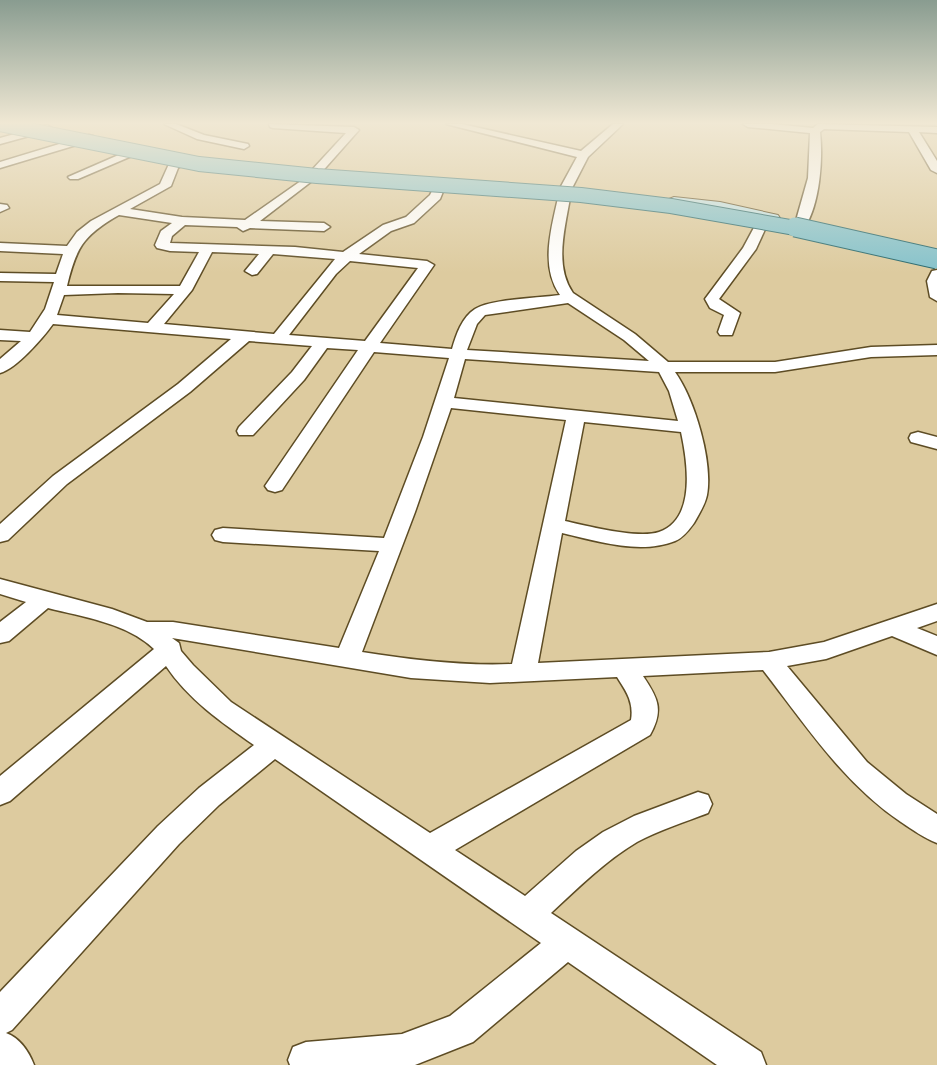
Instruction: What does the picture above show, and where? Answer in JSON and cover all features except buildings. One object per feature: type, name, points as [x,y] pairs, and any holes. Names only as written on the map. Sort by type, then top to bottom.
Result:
[{"type":"main road","points":[[297,174],[560,193],[706,211],[822,233],[937,259]]},
{"type":"street","points":[[74,177],[81,174]]},
{"type":"street","points":[[3,362],[34,337],[48,319],[61,285],[71,250],[83,234],[117,211],[166,185],[173,174]]},
{"type":"street","points":[[288,174],[438,189],[564,194]]},
{"type":"street","points":[[294,174],[564,194],[699,209],[801,224],[937,254]]},
{"type":"street","points":[[229,248],[245,224],[313,174]]},
{"type":"street","points":[[552,525],[640,540],[668,536],[676,531],[694,506],[698,491],[696,457],[678,389],[663,367],[639,344],[571,298],[562,288],[557,271],[557,234],[564,194],[574,174]]},
{"type":"street","points":[[801,224],[814,174]]},
{"type":"street","points":[[279,337],[327,276],[348,255],[387,228],[410,220],[436,196],[438,189]]},
{"type":"street","points":[[699,209],[761,225],[937,264]]},
{"type":"street","points":[[117,211],[182,221],[324,227]]},
{"type":"street","points":[[182,221],[166,234],[162,245],[170,248],[229,248],[348,255],[427,265],[370,345],[275,486]]},
{"type":"street","points":[[726,332],[732,313],[715,305],[712,301],[749,249],[761,225]]},
{"type":"street","points":[[0,246],[71,250]]},
{"type":"street","points":[[153,327],[186,290],[208,248]]},
{"type":"street","points":[[252,271],[269,250]]},
{"type":"street","points":[[937,274],[934,281],[937,297]]},
{"type":"street","points":[[0,277],[61,285],[118,289],[186,290]]},
{"type":"street","points":[[347,659],[392,545],[444,402],[458,354],[472,319],[478,312],[571,298]]},
{"type":"street","points":[[48,319],[279,337],[458,354],[663,367],[775,367],[872,352],[937,350]]},
{"type":"street","points":[[0,335],[34,337]]},
{"type":"street","points":[[0,534],[60,480],[184,388],[246,335]]},
{"type":"street","points":[[246,431],[298,376],[324,341]]},
{"type":"street","points":[[444,402],[688,428]]},
{"type":"street","points":[[522,673],[576,415]]},
{"type":"street","points":[[918,438],[937,443]]},
{"type":"street","points":[[223,535],[392,545]]},
{"type":"street","points":[[0,586],[42,601],[84,610],[142,630],[170,649],[178,664],[199,688],[222,709],[748,1065]]},
{"type":"street","points":[[0,635],[42,601]]},
{"type":"street","points":[[142,630],[173,630],[347,659],[443,672],[522,673],[769,661],[826,650],[937,612]]},
{"type":"street","points":[[893,627],[937,646]]},
{"type":"street","points":[[0,793],[170,649]]},
{"type":"street","points":[[769,661],[857,770],[896,803],[937,830]]},
{"type":"street","points":[[429,849],[641,728],[647,717],[646,704],[625,669]]},
{"type":"street","points":[[0,1018],[177,826],[221,785],[275,744]]},
{"type":"street","points":[[527,915],[590,857],[605,846],[628,832],[698,804]]},
{"type":"street","points":[[306,1060],[402,1052],[461,1030],[567,942]]},
{"type":"street","points":[[0,1048],[16,1065]]}]
